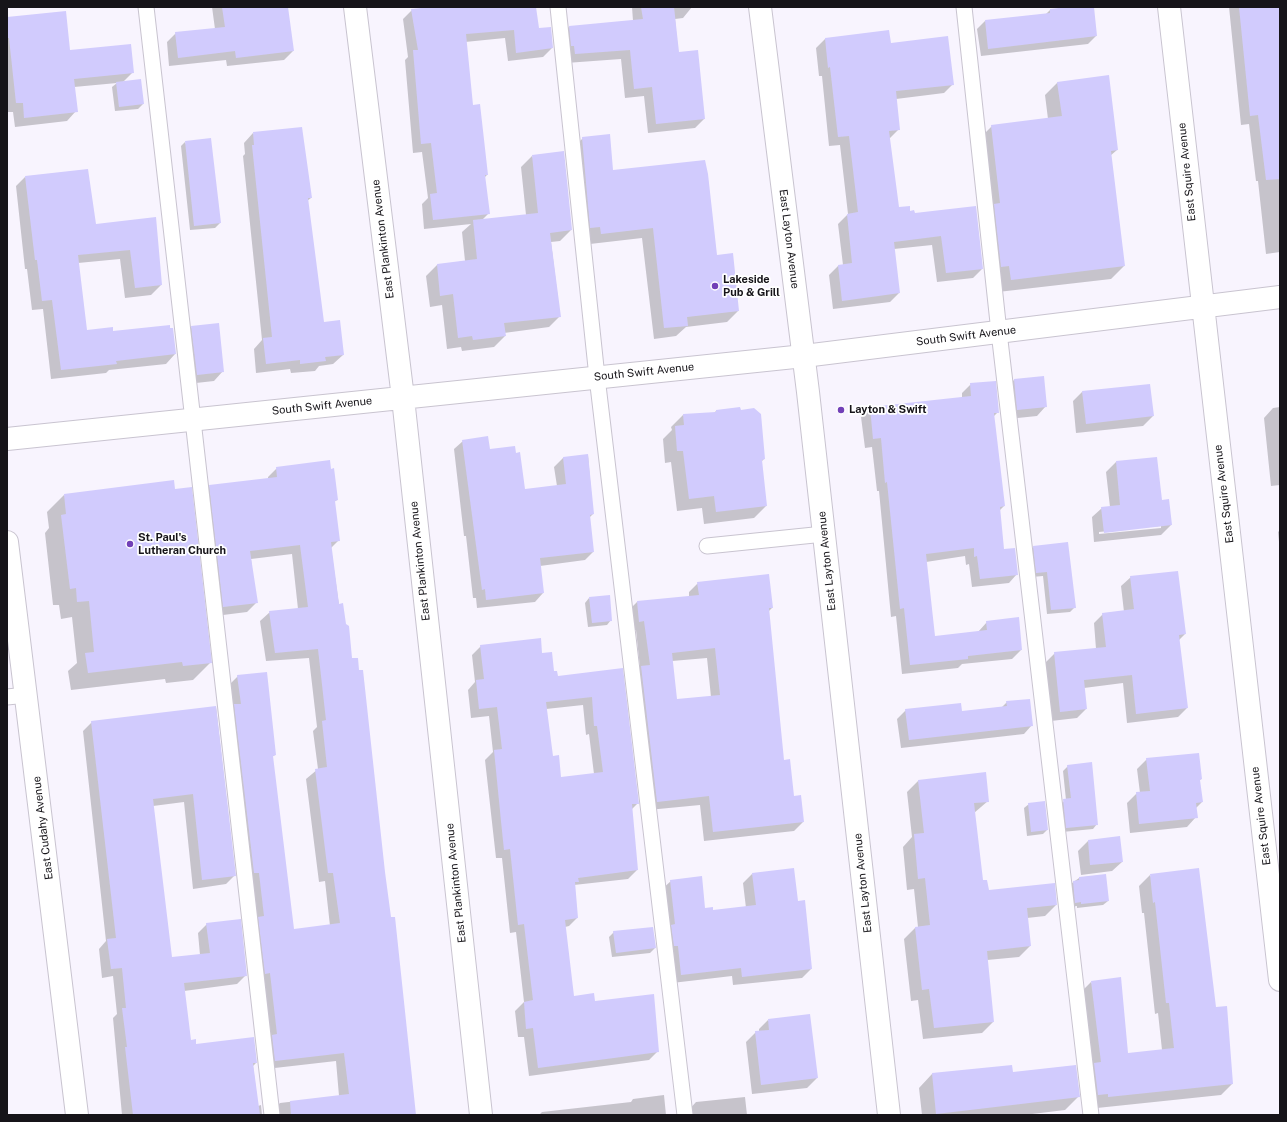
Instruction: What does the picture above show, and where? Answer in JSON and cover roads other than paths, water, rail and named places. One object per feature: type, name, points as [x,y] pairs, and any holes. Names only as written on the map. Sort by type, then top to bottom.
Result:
[{"type":"street","name":"East Plankinton Avenue","points":[[354,7],[403,398],[481,1115]]},
{"type":"street","name":"East Layton Avenue","points":[[760,7],[804,356],[889,1115]]},
{"type":"street","name":"East Squire Avenue","points":[[1169,7],[1280,980]]},
{"type":"street","name":"South Swift Avenue","points":[[7,439],[804,356],[1280,297]]},
{"type":"street","name":"East Cudahy Avenue","points":[[7,542],[17,696],[77,1115]]},
{"type":"lane","points":[[146,7],[272,1115]]},
{"type":"lane","points":[[558,7],[597,377],[685,1115]]},
{"type":"lane","points":[[964,7],[998,332],[1091,1115]]},
{"type":"lane","points":[[706,546],[824,534]]},
{"type":"place","name":"Lakeside Pub & Grill","points":[[715,286]]},
{"type":"place","name":"Layton & Swift","points":[[841,410]]},
{"type":"place","name":"St. Paul's Lutheran Church","points":[[130,544]]}]
